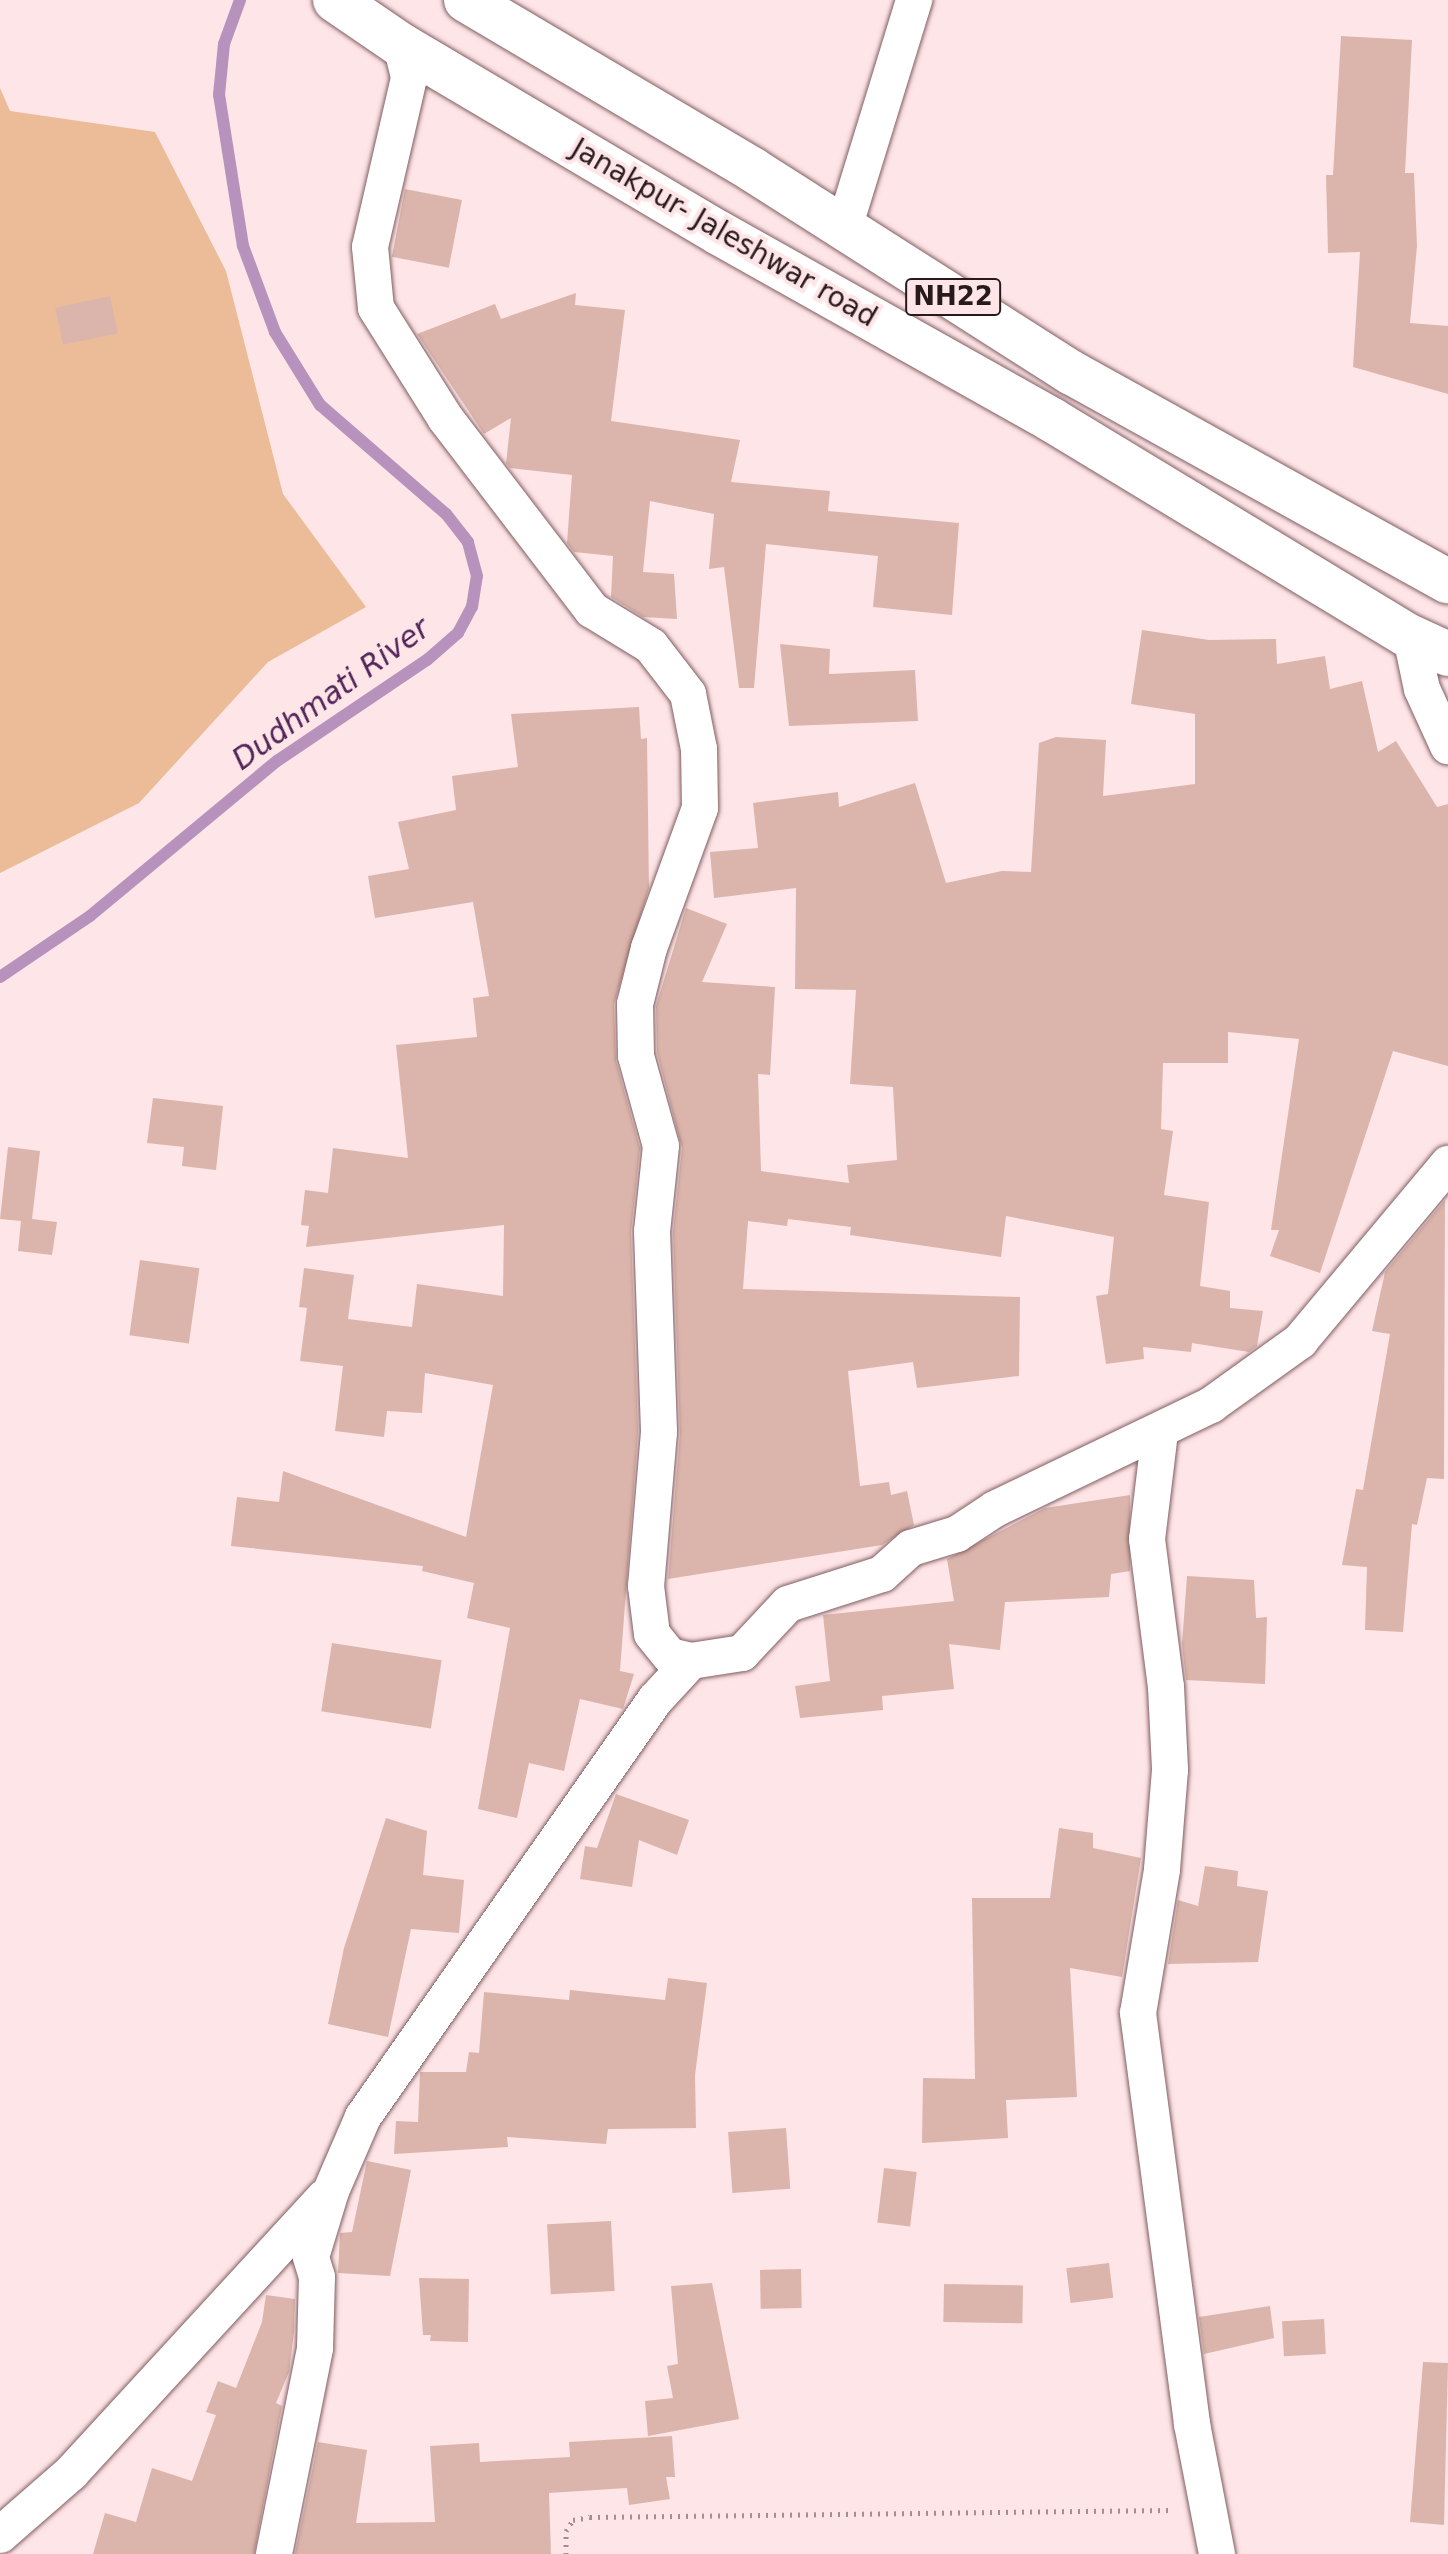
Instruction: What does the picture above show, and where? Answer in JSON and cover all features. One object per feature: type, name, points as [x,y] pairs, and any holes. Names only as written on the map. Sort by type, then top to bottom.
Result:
[{"type":"highway","name":"NH22","points":[[466,0],[844,228],[1072,373],[1448,581]]},
{"type":"highway","name":"Janakpur- Jaleshwar road","points":[[342,4],[401,45],[1052,420],[1429,646]]},
{"type":"street","points":[[844,228],[914,0]]},
{"type":"street","points":[[401,45],[409,78],[370,247],[376,308],[446,419],[592,610],[651,646],[688,694],[699,749],[700,808],[649,948],[635,1004],[636,1056],[661,1146],[652,1231],[659,1432],[646,1586],[652,1634],[670,1656],[691,1661],[742,1653],[788,1604],[882,1574],[911,1548],[957,1534],[995,1509],[1211,1405],[1300,1341],[1448,1164]]},
{"type":"street","points":[[1429,646],[1422,689],[1448,746]]},
{"type":"street","points":[[1160,1432],[1147,1539],[1166,1687],[1170,1770],[1162,1870],[1138,2013],[1150,2127],[1217,2554]]},
{"type":"street","points":[[274,2554],[315,2348],[317,2277],[311,2257],[331,2191],[363,2117],[655,1700],[691,1661]]},
{"type":"street","points":[[0,2535],[71,2473],[331,2191]]},
{"type":"path","points":[[566,2554],[566,2531],[573,2520],[590,2517],[1145,2513],[1208,2505]]},
{"type":"shaded area","points":[[0,88],[10,111],[155,132],[226,271],[283,494],[366,607],[268,662],[139,803],[0,873]]},
{"type":"building","points":[[1341,36],[1412,40],[1405,173],[1414,173],[1417,246],[1410,323],[1448,326],[1448,394],[1353,367],[1360,252],[1328,253],[1326,175],[1333,175]]},
{"type":"building","points":[[405,189],[462,200],[449,268],[392,257]]},
{"type":"building","points":[[576,293],[575,305],[625,310],[611,421],[740,440],[731,482],[830,491],[828,511],[959,523],[952,615],[873,607],[878,556],[766,544],[754,688],[739,688],[724,567],[709,569],[714,514],[650,501],[643,572],[674,574],[677,619],[643,617],[611,597],[613,556],[574,552],[567,543],[572,475],[510,468],[506,463],[511,418],[484,434],[417,334],[495,304],[501,319]]},
{"type":"building","points":[[110,296],[118,333],[63,345],[55,308]]},
{"type":"building","points":[[1142,630],[1209,640],[1276,639],[1277,664],[1325,656],[1330,689],[1362,681],[1378,752],[1396,741],[1437,807],[1448,804],[1448,1066],[1393,1051],[1320,1273],[1270,1256],[1279,1230],[1271,1230],[1299,1039],[1228,1032],[1228,1063],[1163,1063],[1161,1129],[1173,1131],[1164,1195],[1209,1202],[1200,1286],[1230,1291],[1230,1308],[1263,1311],[1257,1346],[1249,1352],[1192,1343],[1191,1352],[1143,1347],[1144,1359],[1106,1364],[1096,1296],[1108,1294],[1114,1237],[1006,1216],[1001,1257],[850,1235],[851,1227],[788,1219],[787,1226],[748,1221],[743,1289],[1020,1297],[1019,1376],[917,1388],[913,1362],[848,1371],[860,1486],[889,1482],[891,1495],[907,1491],[914,1525],[882,1545],[668,1579],[680,1434],[673,1232],[682,1148],[657,1053],[656,1006],[686,908],[727,924],[702,982],[775,987],[770,1075],[758,1074],[761,1171],[849,1183],[847,1165],[897,1160],[893,1087],[850,1084],[856,990],[795,989],[796,888],[714,898],[710,852],[758,848],[753,803],[838,792],[839,807],[915,783],[946,883],[1002,871],[1031,872],[1039,743],[1056,737],[1106,740],[1103,796],[1195,784],[1195,714],[1131,704]]},
{"type":"building","points":[[780,644],[830,649],[829,674],[915,670],[918,721],[789,726]]},
{"type":"building","points":[[639,707],[641,739],[647,738],[649,888],[614,1004],[616,1061],[640,1148],[631,1232],[638,1431],[620,1671],[634,1674],[623,1709],[580,1699],[564,1771],[529,1763],[517,1818],[478,1809],[510,1628],[467,1618],[474,1583],[422,1571],[423,1566],[231,1546],[237,1497],[279,1502],[283,1471],[466,1537],[493,1385],[425,1373],[422,1413],[387,1411],[384,1437],[335,1431],[343,1366],[300,1361],[307,1308],[299,1307],[304,1268],[354,1275],[348,1319],[412,1327],[417,1284],[503,1296],[504,1225],[306,1247],[309,1226],[301,1225],[305,1190],[328,1193],[333,1148],[408,1158],[396,1045],[477,1037],[473,998],[489,996],[473,902],[375,918],[368,876],[409,869],[398,822],[456,810],[452,776],[518,767],[511,714]]},
{"type":"building","points":[[153,1098],[223,1106],[216,1170],[182,1166],[184,1147],[147,1143]]},
{"type":"building","points":[[8,1147],[40,1151],[32,1219],[57,1222],[52,1255],[18,1251],[21,1221],[0,1219]]},
{"type":"building","points":[[1445,1200],[1444,1479],[1427,1478],[1417,1525],[1412,1524],[1403,1632],[1365,1630],[1367,1567],[1342,1565],[1356,1489],[1363,1490],[1390,1334],[1372,1331],[1385,1272]]},
{"type":"building","points":[[140,1260],[199,1268],[189,1344],[129,1335]]},
{"type":"building","points":[[1130,1495],[1130,1571],[1111,1574],[1109,1597],[1005,1602],[1000,1650],[949,1644],[954,1689],[882,1696],[883,1710],[800,1718],[795,1686],[830,1681],[823,1615],[954,1601],[947,1559],[1045,1508]]},
{"type":"building","points":[[1187,1576],[1254,1580],[1256,1618],[1267,1617],[1265,1684],[1186,1680],[1182,1644]]},
{"type":"building","points":[[332,1643],[442,1660],[431,1729],[321,1711]]},
{"type":"building","points":[[616,1794],[689,1820],[677,1855],[639,1840],[632,1887],[580,1879],[585,1846],[597,1848]]},
{"type":"building","points":[[386,1818],[427,1831],[423,1875],[464,1880],[459,1933],[411,1929],[388,2037],[328,2024],[344,1948]]},
{"type":"building","points":[[1059,1828],[1093,1833],[1093,1848],[1141,1858],[1122,1977],[1070,1968],[1077,2097],[1006,2100],[1008,2138],[922,2143],[923,2078],[975,2079],[972,1898],[1050,1898]]},
{"type":"building","points":[[1205,1866],[1238,1871],[1237,1886],[1268,1891],[1258,1962],[1168,1964],[1178,1900],[1198,1906]]},
{"type":"building","points":[[668,1978],[707,1983],[695,2075],[696,2128],[608,2129],[606,2144],[507,2137],[508,2147],[394,2154],[396,2121],[418,2122],[420,2072],[466,2072],[469,2052],[479,2053],[484,1992],[569,2000],[570,1990],[665,2000]]},
{"type":"building","points":[[786,2128],[790,2189],[732,2193],[728,2132]]},
{"type":"building","points":[[367,2161],[411,2170],[390,2276],[338,2273],[340,2233],[352,2232]]},
{"type":"building","points":[[884,2168],[917,2172],[910,2227],[877,2223]]},
{"type":"building","points":[[611,2221],[615,2291],[551,2294],[547,2224]]},
{"type":"building","points":[[1109,2263],[1113,2298],[1071,2303],[1066,2268]]},
{"type":"building","points":[[801,2269],[802,2308],[761,2309],[760,2270]]},
{"type":"building","points":[[419,2278],[469,2279],[468,2342],[430,2341],[431,2335],[423,2335]]},
{"type":"building","points":[[712,2283],[739,2419],[648,2436],[645,2401],[673,2398],[667,2366],[678,2364],[671,2286]]},
{"type":"building","points":[[944,2284],[1023,2285],[1022,2323],[943,2322]]},
{"type":"building","points":[[266,2295],[295,2299],[294,2332],[289,2372],[276,2403],[282,2406],[254,2554],[93,2554],[105,2513],[136,2522],[152,2468],[192,2481],[216,2415],[206,2412],[218,2381],[236,2388],[262,2322]]},
{"type":"building","points":[[1270,2306],[1274,2338],[1204,2354],[1199,2317]]},
{"type":"building","points":[[1324,2319],[1326,2354],[1284,2356],[1282,2321]]},
{"type":"building","points":[[1423,2362],[1448,2363],[1444,2525],[1410,2522]]},
{"type":"building","points":[[672,2436],[675,2477],[666,2477],[670,2499],[629,2505],[627,2488],[549,2493],[551,2554],[295,2554],[318,2442],[367,2450],[356,2523],[435,2522],[430,2446],[479,2443],[480,2462],[570,2457],[569,2442]]},
{"type":"waterway","name":"Dudhmati River","points":[[0,977],[90,916],[277,761],[427,660],[458,633],[472,607],[477,576],[468,542],[446,514],[320,405],[275,332],[243,246],[219,95],[224,44],[240,0]]}]
